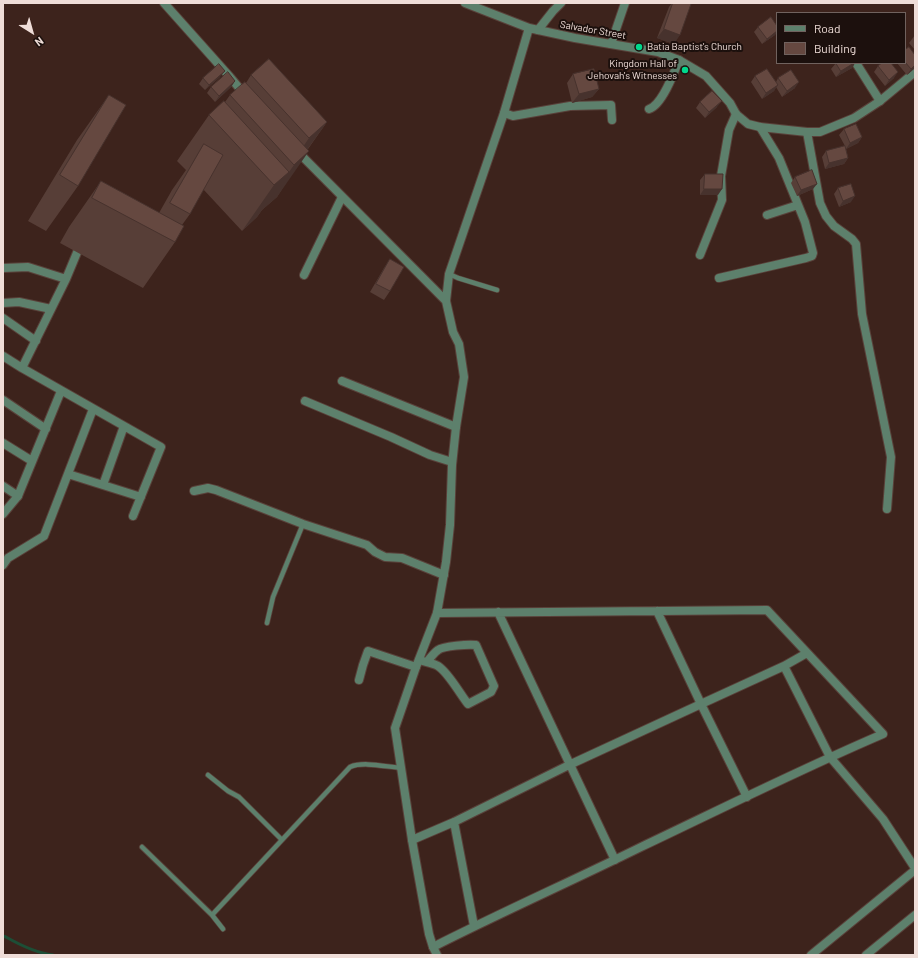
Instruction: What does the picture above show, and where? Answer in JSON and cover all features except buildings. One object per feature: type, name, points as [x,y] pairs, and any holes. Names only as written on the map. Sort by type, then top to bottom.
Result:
[{"type":"street","points":[[164,3],[249,100]]},
{"type":"street","name":"Salvador Street","points":[[464,3],[529,28],[658,52],[679,60],[706,76],[730,103],[736,114],[748,124],[760,127],[820,132],[854,118],[880,101],[915,72]]},
{"type":"street","points":[[538,30],[561,3]]},
{"type":"street","points":[[611,44],[625,3]]},
{"type":"street","points":[[437,955],[429,934],[412,840],[395,728],[421,663],[437,613],[446,562],[450,525],[452,462],[464,377],[459,344],[453,332],[446,301],[449,274],[504,113],[529,28]]},
{"type":"street","points":[[649,109],[653,108],[667,88],[679,60]]},
{"type":"street","points":[[857,64],[880,101]]},
{"type":"street","points":[[504,113],[513,116],[570,106],[611,105],[612,120]]},
{"type":"street","points":[[700,255],[722,200],[721,176],[729,130],[736,114]]},
{"type":"street","points":[[719,278],[806,258],[812,256],[813,253],[805,222],[779,158],[760,127]]},
{"type":"street","points":[[807,132],[820,203],[826,216],[834,226],[852,239],[856,244],[862,314],[891,457],[887,508]]},
{"type":"street","points":[[292,145],[446,301]]},
{"type":"street","points":[[304,275],[342,197]]},
{"type":"street","points":[[767,215],[798,205]]},
{"type":"street","points":[[22,368],[66,279],[82,242]]},
{"type":"street","points":[[3,268],[28,266],[66,279]]},
{"type":"street","points":[[3,303],[18,302],[51,309]]},
{"type":"street","points":[[3,318],[36,341]]},
{"type":"street","points":[[3,356],[61,391],[161,447],[133,516]]},
{"type":"street","points":[[342,381],[456,427]]},
{"type":"street","points":[[3,514],[18,496],[61,391]]},
{"type":"street","points":[[3,400],[46,429]]},
{"type":"street","points":[[305,401],[430,455],[452,462]]},
{"type":"street","points":[[3,565],[8,558],[44,536],[93,409]]},
{"type":"street","points":[[103,485],[124,426]]},
{"type":"street","points":[[3,443],[32,461]]},
{"type":"street","points":[[68,474],[141,497]]},
{"type":"street","points":[[3,486],[18,496]]},
{"type":"street","points":[[194,491],[208,488],[216,490],[302,524],[367,544],[375,552],[385,557],[402,558],[444,575]]},
{"type":"street","points":[[433,947],[830,756],[883,734],[767,610],[437,613]]},
{"type":"street","points":[[657,611],[747,796]]},
{"type":"street","points":[[498,612],[569,766],[615,860]]},
{"type":"street","points":[[359,680],[368,651],[421,663],[438,666],[447,674],[468,704],[491,692],[494,686],[476,645],[471,644],[441,648],[421,663]]},
{"type":"street","points":[[412,840],[454,822],[569,766],[784,666],[807,653]]},
{"type":"street","points":[[784,666],[830,756],[883,819],[915,869],[811,955]]},
{"type":"street","points":[[454,822],[474,926]]},
{"type":"street","points":[[866,955],[915,915]]},
{"type":"lane","points":[[449,274],[497,290]]},
{"type":"lane","points":[[267,623],[273,597],[302,524]]},
{"type":"lane","points":[[212,915],[350,768],[356,765],[365,764],[402,768]]},
{"type":"lane","points":[[208,775],[228,791],[239,797],[282,840]]},
{"type":"lane","points":[[142,847],[212,915],[223,929]]},
{"type":"waterway","points":[[3,936],[34,951],[53,955]]},
{"type":"place","name":"Batia Baptist's Church","points":[[639,47]]},
{"type":"place","name":"Kingdom Hall of Jehovah's Witnesses","points":[[685,70]]}]
